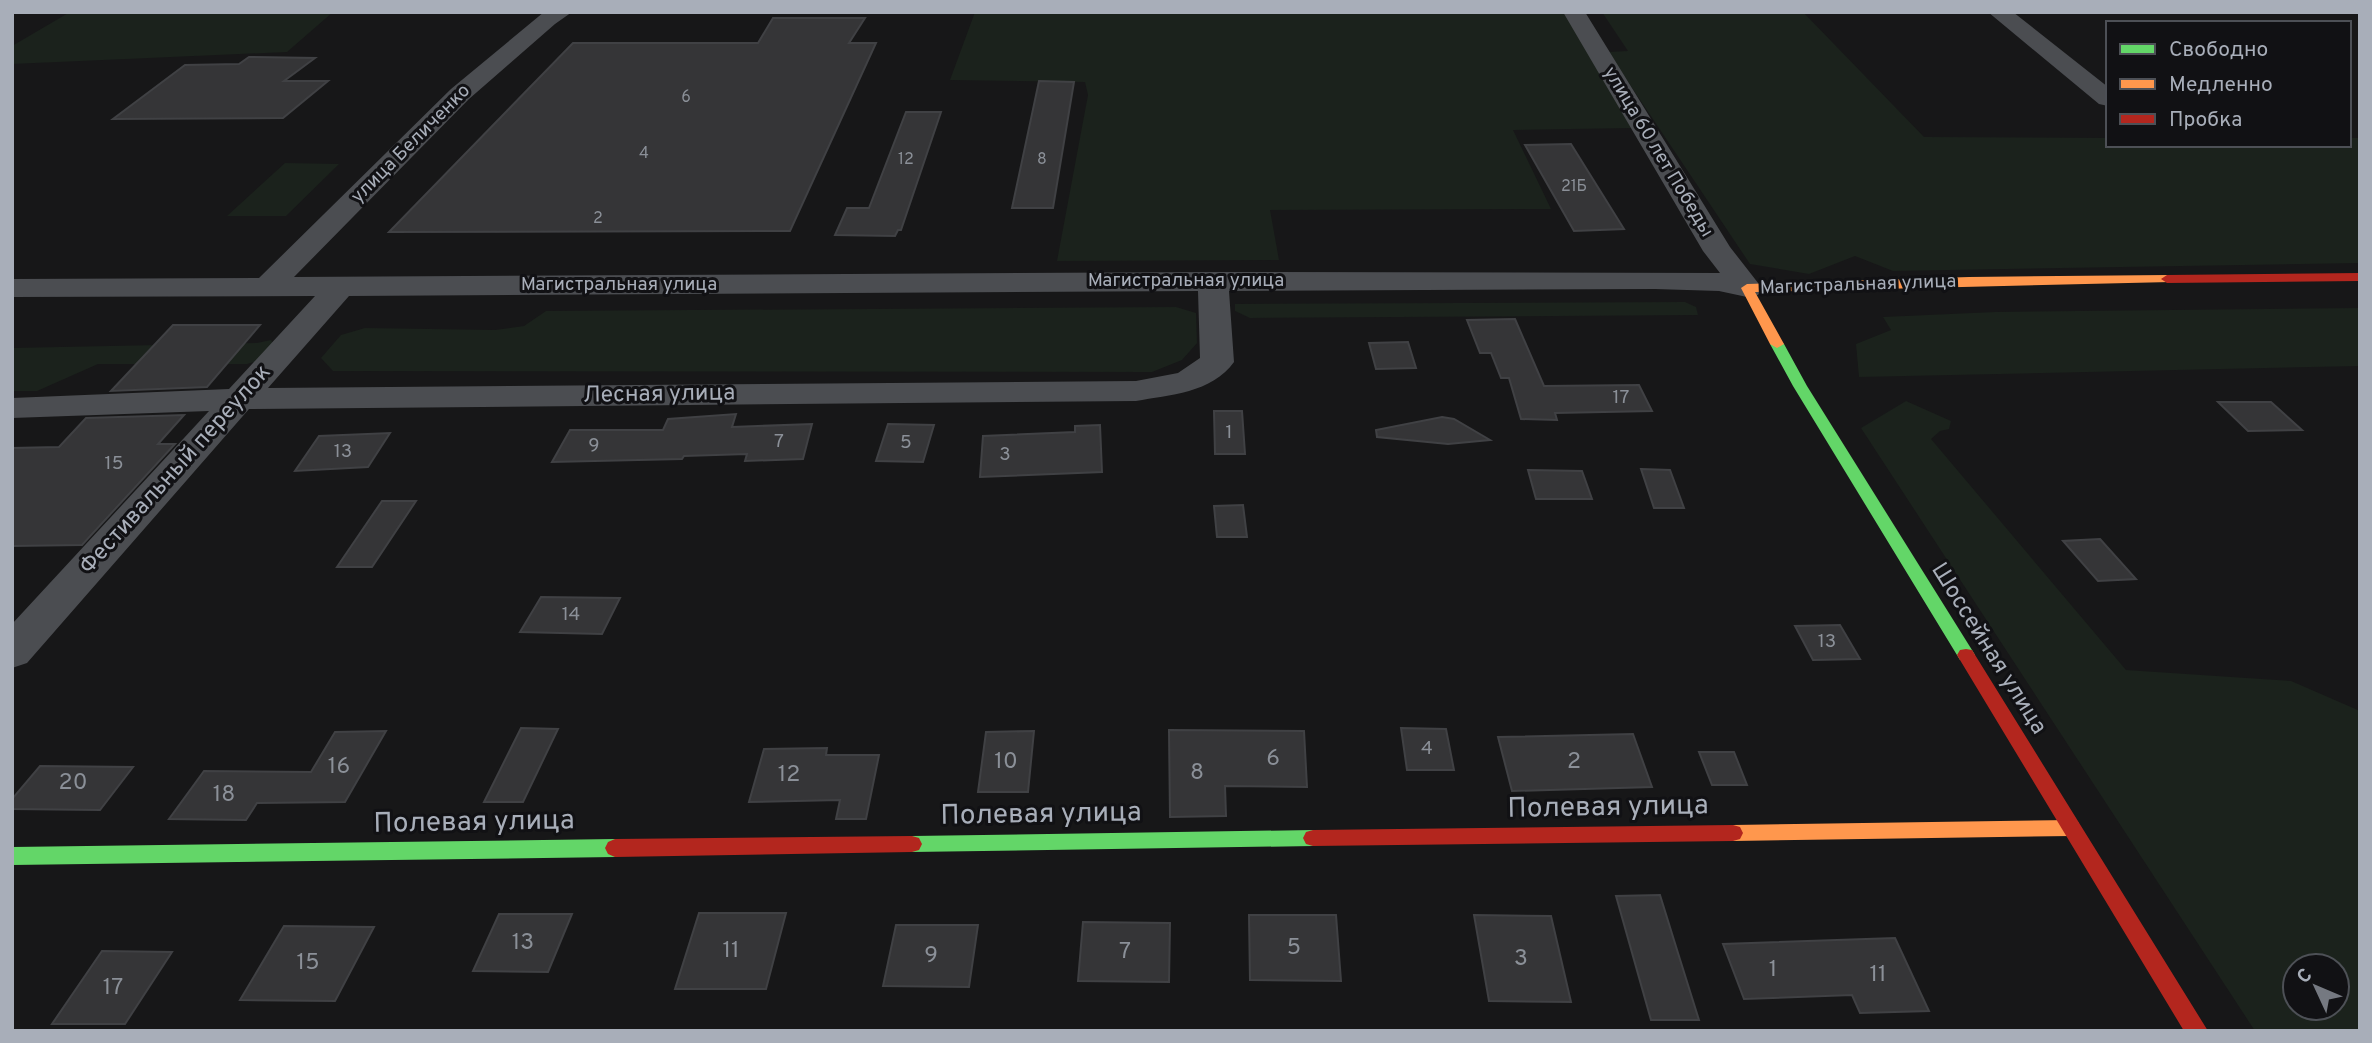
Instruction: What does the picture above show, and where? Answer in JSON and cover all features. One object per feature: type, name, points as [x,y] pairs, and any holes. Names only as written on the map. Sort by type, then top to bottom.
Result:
[{"type":"street","name":"улица Беличенко","points":[[268,286],[460,94],[547,19],[561,12]]},
{"type":"street","name":"улица 60 лет Победы","points":[[1574,12],[1718,251],[1747,288]]},
{"type":"street","points":[[1999,12],[2106,97]]},
{"type":"street","name":"Магистральная улица","points":[[12,288],[1655,280],[1719,282],[1747,288],[1969,281],[2360,277]]},
{"type":"street","name":"Лесная улица","points":[[12,408],[240,399],[1136,391],[1188,382],[1217,362],[1213,281]]},
{"type":"street","name":"Фестивальный переулок","points":[[12,652],[340,287]]},
{"type":"street","name":"Шоссейная улица","points":[[1747,288],[1800,386],[2197,1031]]},
{"type":"street","name":"Полевая улица","points":[[12,856],[2071,828]]},
{"type":"shaded area","points":[[70,12],[333,12],[287,52],[12,64],[12,46]]},
{"type":"shaded area","points":[[975,12],[1566,12],[1634,128],[1513,130],[1551,209],[1270,210],[1279,260],[1057,261],[1088,95],[1085,82],[950,80]]},
{"type":"shaded area","points":[[1602,12],[1803,12],[1924,137],[2106,138],[2106,147],[2351,147],[2351,138],[2360,138],[2360,263],[1893,271],[1855,256],[1809,274],[1750,264],[1608,52],[1628,51]]},
{"type":"shaded area","points":[[285,163],[339,164],[286,216],[227,216]]},
{"type":"shaded area","points":[[1685,302],[1696,307],[1698,315],[1250,318],[1235,311],[1235,304]]},
{"type":"shaded area","points":[[1176,307],[1196,313],[1197,343],[1182,360],[1152,372],[333,371],[321,358],[341,335],[365,328],[495,330],[524,326],[546,311]]},
{"type":"shaded area","points":[[2360,308],[2360,366],[1859,377],[1856,344],[1891,330],[1883,317],[1995,312]]},
{"type":"shaded area","points":[[271,340],[274,345],[265,359],[247,364],[98,364],[37,391],[12,391],[12,348],[257,343]]},
{"type":"shaded area","points":[[1906,401],[1951,421],[1949,429],[1940,431],[1931,439],[2126,670],[2291,681],[2360,711],[2360,1031],[2255,1031],[1861,428]]},
{"type":"building","points":[[773,18],[865,18],[849,43],[876,43],[790,231],[389,232],[573,43],[758,43]]},
{"type":"building","points":[[249,57],[315,58],[284,81],[328,81],[283,118],[113,119],[185,65],[239,64]]},
{"type":"building","points":[[1039,81],[1074,82],[1053,208],[1012,208]]},
{"type":"building","points":[[906,112],[941,112],[901,230],[898,230],[895,236],[835,235],[847,208],[869,208]]},
{"type":"building","points":[[1571,144],[1624,229],[1574,231],[1525,145]]},
{"type":"building","points":[[1515,319],[1544,386],[1639,385],[1652,411],[1555,413],[1557,420],[1521,419],[1509,378],[1501,378],[1491,353],[1480,353],[1467,320]]},
{"type":"building","points":[[173,325],[260,325],[207,387],[111,391]]},
{"type":"building","points":[[1408,342],[1416,368],[1376,369],[1369,343]]},
{"type":"building","points":[[2218,402],[2271,402],[2302,430],[2248,431]]},
{"type":"building","points":[[1214,411],[1242,411],[1245,454],[1215,454]]},
{"type":"building","points":[[736,414],[732,427],[812,424],[803,459],[745,461],[747,454],[684,456],[682,459],[552,462],[570,430],[663,430],[668,419]]},
{"type":"building","points":[[184,415],[158,444],[175,444],[82,545],[12,546],[12,448],[59,447],[86,418]]},
{"type":"building","points":[[1442,417],[1454,419],[1490,440],[1448,444],[1377,437],[1376,430]]},
{"type":"building","points":[[888,424],[934,425],[923,462],[876,461]]},
{"type":"building","points":[[1100,425],[1102,472],[980,477],[983,436],[1075,432],[1075,426]]},
{"type":"building","points":[[390,433],[368,467],[295,471],[319,436]]},
{"type":"building","points":[[1641,469],[1670,470],[1684,508],[1654,508]]},
{"type":"building","points":[[1528,470],[1582,471],[1592,499],[1536,499]]},
{"type":"building","points":[[382,501],[416,501],[372,567],[337,567]]},
{"type":"building","points":[[1243,505],[1247,537],[1217,537],[1214,506]]},
{"type":"building","points":[[2100,539],[2136,579],[2098,581],[2063,541]]},
{"type":"building","points":[[541,597],[620,598],[602,634],[520,632]]},
{"type":"building","points":[[1840,625],[1860,659],[1813,660],[1795,626]]},
{"type":"building","points":[[521,728],[558,729],[523,802],[484,802]]},
{"type":"building","points":[[1401,728],[1446,729],[1454,770],[1407,770]]},
{"type":"building","points":[[1169,730],[1304,731],[1307,787],[1225,786],[1226,816],[1170,817]]},
{"type":"building","points":[[386,731],[345,802],[257,803],[246,820],[169,819],[204,771],[311,772],[335,732]]},
{"type":"building","points":[[1034,731],[1028,792],[978,792],[986,732]]},
{"type":"building","points":[[1633,734],[1652,787],[1512,791],[1498,737]]},
{"type":"building","points":[[827,748],[826,755],[879,755],[866,819],[836,819],[840,800],[749,802],[764,749]]},
{"type":"building","points":[[1699,752],[1734,752],[1747,785],[1712,785]]},
{"type":"building","points":[[40,766],[133,767],[100,810],[12,809],[12,799]]},
{"type":"building","points":[[1660,895],[1699,1020],[1651,1020],[1616,896]]},
{"type":"building","points":[[699,913],[786,913],[766,989],[675,989]]},
{"type":"building","points":[[499,914],[572,914],[548,972],[473,971]]},
{"type":"building","points":[[1249,915],[1336,915],[1341,981],[1250,980]]},
{"type":"building","points":[[1474,915],[1551,916],[1571,1002],[1489,1001]]},
{"type":"building","points":[[1083,922],[1170,923],[1169,982],[1078,981]]},
{"type":"building","points":[[896,925],[978,925],[969,987],[883,986]]},
{"type":"building","points":[[284,926],[374,927],[335,1001],[240,1000]]},
{"type":"building","points":[[1895,938],[1929,1011],[1860,1013],[1852,995],[1744,999],[1723,944]]},
{"type":"building","points":[[102,951],[172,952],[125,1024],[52,1024]]},
{"type":"traffic: fast","points":[[1777,344],[1800,386],[1966,655]]},
{"type":"traffic: fast","points":[[912,844],[1313,838]]},
{"type":"traffic: fast","points":[[12,856],[615,848]]},
{"type":"traffic: slow","points":[[1777,344],[1747,288],[1969,281],[2167,279]]},
{"type":"traffic: slow","points":[[1733,833],[2071,828]]},
{"type":"traffic: jam","points":[[2167,279],[2360,277]]},
{"type":"traffic: jam","points":[[1966,655],[2197,1031]]},
{"type":"traffic: jam","points":[[1313,838],[1733,833]]},
{"type":"traffic: jam","points":[[615,848],[912,844]]}]
